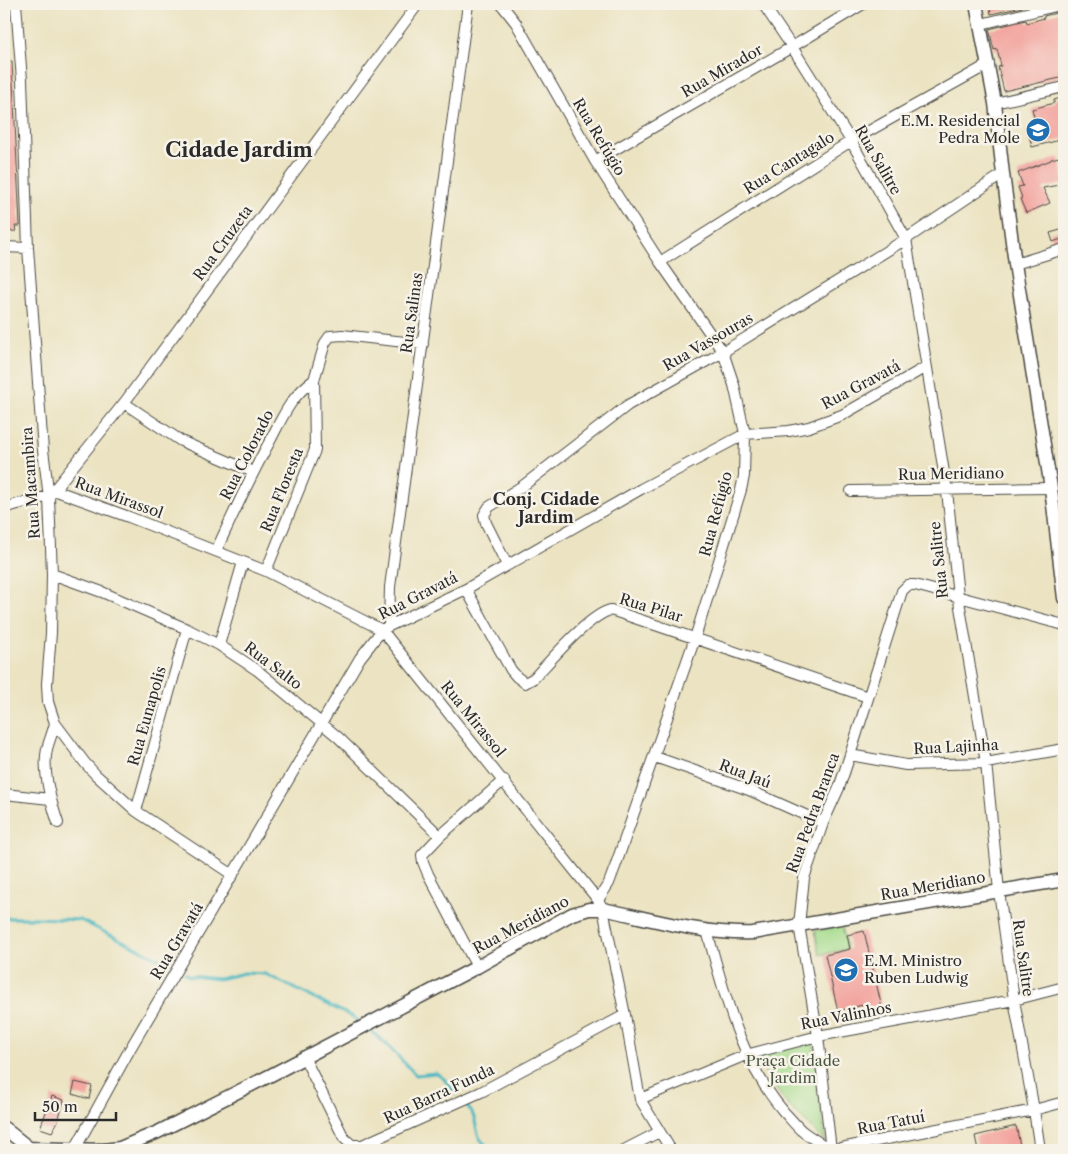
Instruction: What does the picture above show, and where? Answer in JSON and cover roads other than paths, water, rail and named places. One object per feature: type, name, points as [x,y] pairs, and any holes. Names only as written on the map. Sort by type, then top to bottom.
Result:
[{"type":"street","name":"Rua Macambira","points":[[16,4],[22,80],[28,248],[43,450],[52,494],[51,634],[47,684],[48,702],[55,723],[85,763],[136,811],[233,875]]},
{"type":"street","name":"Rua Cruzeta","points":[[52,494],[124,403],[418,4]]},
{"type":"street","name":"Rua Salinas","points":[[385,628],[468,4]]},
{"type":"street","name":"Rua Refúgio","points":[[501,4],[516,23],[595,161],[660,262],[723,352],[734,385],[745,434],[744,476],[741,490],[695,638],[655,757],[616,867],[604,891],[601,904]]},
{"type":"street","name":"Rua Salitre","points":[[763,4],[850,141],[906,239],[947,491],[958,595],[986,763],[999,891],[1014,1000],[1040,1150]]},
{"type":"street","name":"Rua Mirador","points":[[595,161],[792,47],[849,8],[863,4]]},
{"type":"street","points":[[976,4],[996,103],[1015,264],[1051,488],[1064,598]]},
{"type":"street","points":[[981,24],[1064,4]]},
{"type":"street","name":"Rua Cantagalo","points":[[660,262],[850,141],[989,64]]},
{"type":"street","points":[[996,103],[1064,87]]},
{"type":"street","name":"Rua Vassouras","points":[[507,565],[486,523],[484,515],[486,510],[524,485],[628,405],[723,352],[906,239],[1003,174]]},
{"type":"street","points":[[4,247],[28,248]]},
{"type":"street","points":[[1015,264],[1064,249]]},
{"type":"street","name":"Rua Floresta","points":[[266,570],[315,450],[314,380],[324,343],[334,335],[423,344]]},
{"type":"street","name":"Rua Gravatá","points":[[75,1149],[130,1049],[360,658],[385,628],[466,590],[641,489],[745,434],[789,431],[809,427],[842,415],[926,367]]},
{"type":"street","name":"Rua Colorado","points":[[216,551],[253,472],[297,394],[314,380]]},
{"type":"street","points":[[124,403],[189,445],[253,472]]},
{"type":"street","name":"Rua Meridiano","points":[[852,491],[1051,488]]},
{"type":"street","points":[[4,508],[52,494]]},
{"type":"street","name":"Rua Mirassol","points":[[52,494],[129,517],[266,570],[385,628],[601,904],[625,1014],[640,1099],[671,1150]]},
{"type":"street","points":[[219,645],[244,562]]},
{"type":"street","name":"Rua Salto","points":[[52,574],[102,592],[187,629],[219,645],[257,670],[349,747],[440,836]]},
{"type":"street","name":"Rua Pedra Branca","points":[[831,1150],[818,1036],[799,925],[804,878],[823,824],[839,788],[898,600],[904,587],[915,585],[958,595]]},
{"type":"street","name":"Rua Pilar","points":[[466,590],[511,670],[525,683],[534,678],[583,628],[599,615],[611,610],[868,697]]},
{"type":"street","points":[[958,595],[1064,625]]},
{"type":"street","name":"Rua Eunapolis","points":[[136,811],[187,629]]},
{"type":"street","points":[[55,723],[46,760],[50,799],[58,823]]},
{"type":"street","name":"Rua Lajinha","points":[[850,755],[906,765],[986,763],[1064,749]]},
{"type":"street","name":"Rua Jaú","points":[[655,757],[749,790],[823,824]]},
{"type":"street","points":[[477,967],[423,862],[422,855],[440,836],[504,780]]},
{"type":"street","points":[[4,794],[50,799]]},
{"type":"street","name":"Rua Meridiano","points":[[30,1149],[103,1150],[120,1148],[158,1132],[477,967],[572,914],[601,904],[707,931],[753,933],[1064,880]]},
{"type":"street","points":[[707,931],[727,1001],[746,1055],[775,1101],[793,1122],[802,1131],[831,1150]]},
{"type":"street","name":"Rua Valinhos","points":[[640,1099],[746,1055],[818,1036],[1014,1000],[1064,986]]},
{"type":"street","name":"Rua Barra Funda","points":[[304,1057],[344,1138],[352,1145],[362,1145],[481,1092],[625,1014]]},
{"type":"street","name":"Rua Tatuí","points":[[831,1150],[1034,1110],[1064,1102]]},
{"type":"street","points":[[4,1128],[30,1149]]},
{"type":"street","points":[[624,1150],[659,1132]]},
{"type":"waterway","points":[[4,918],[80,920],[170,964]]},
{"type":"waterway","points":[[185,973],[189,976],[219,979],[244,973],[265,974],[353,1017],[362,1024]]},
{"type":"waterway","points":[[367,1028],[386,1044],[416,1075],[436,1073],[444,1079],[456,1094]]},
{"type":"waterway","points":[[467,1106],[472,1112],[478,1134],[485,1145],[493,1150]]},
{"type":"place","name":"E.M. Residencial Pedra Mole","points":[[1038,130]]},
{"type":"place","name":"E.M. Ministro Ruben Ludwig","points":[[846,970]]},
{"type":"district","name":"Cidade Jardim","points":[[239,150]]},
{"type":"district","name":"Conj. Cidade Jardim","points":[[546,508]]},
{"type":"park label","name":"Praça Cidade Jardim","points":[[793,1070]]}]
